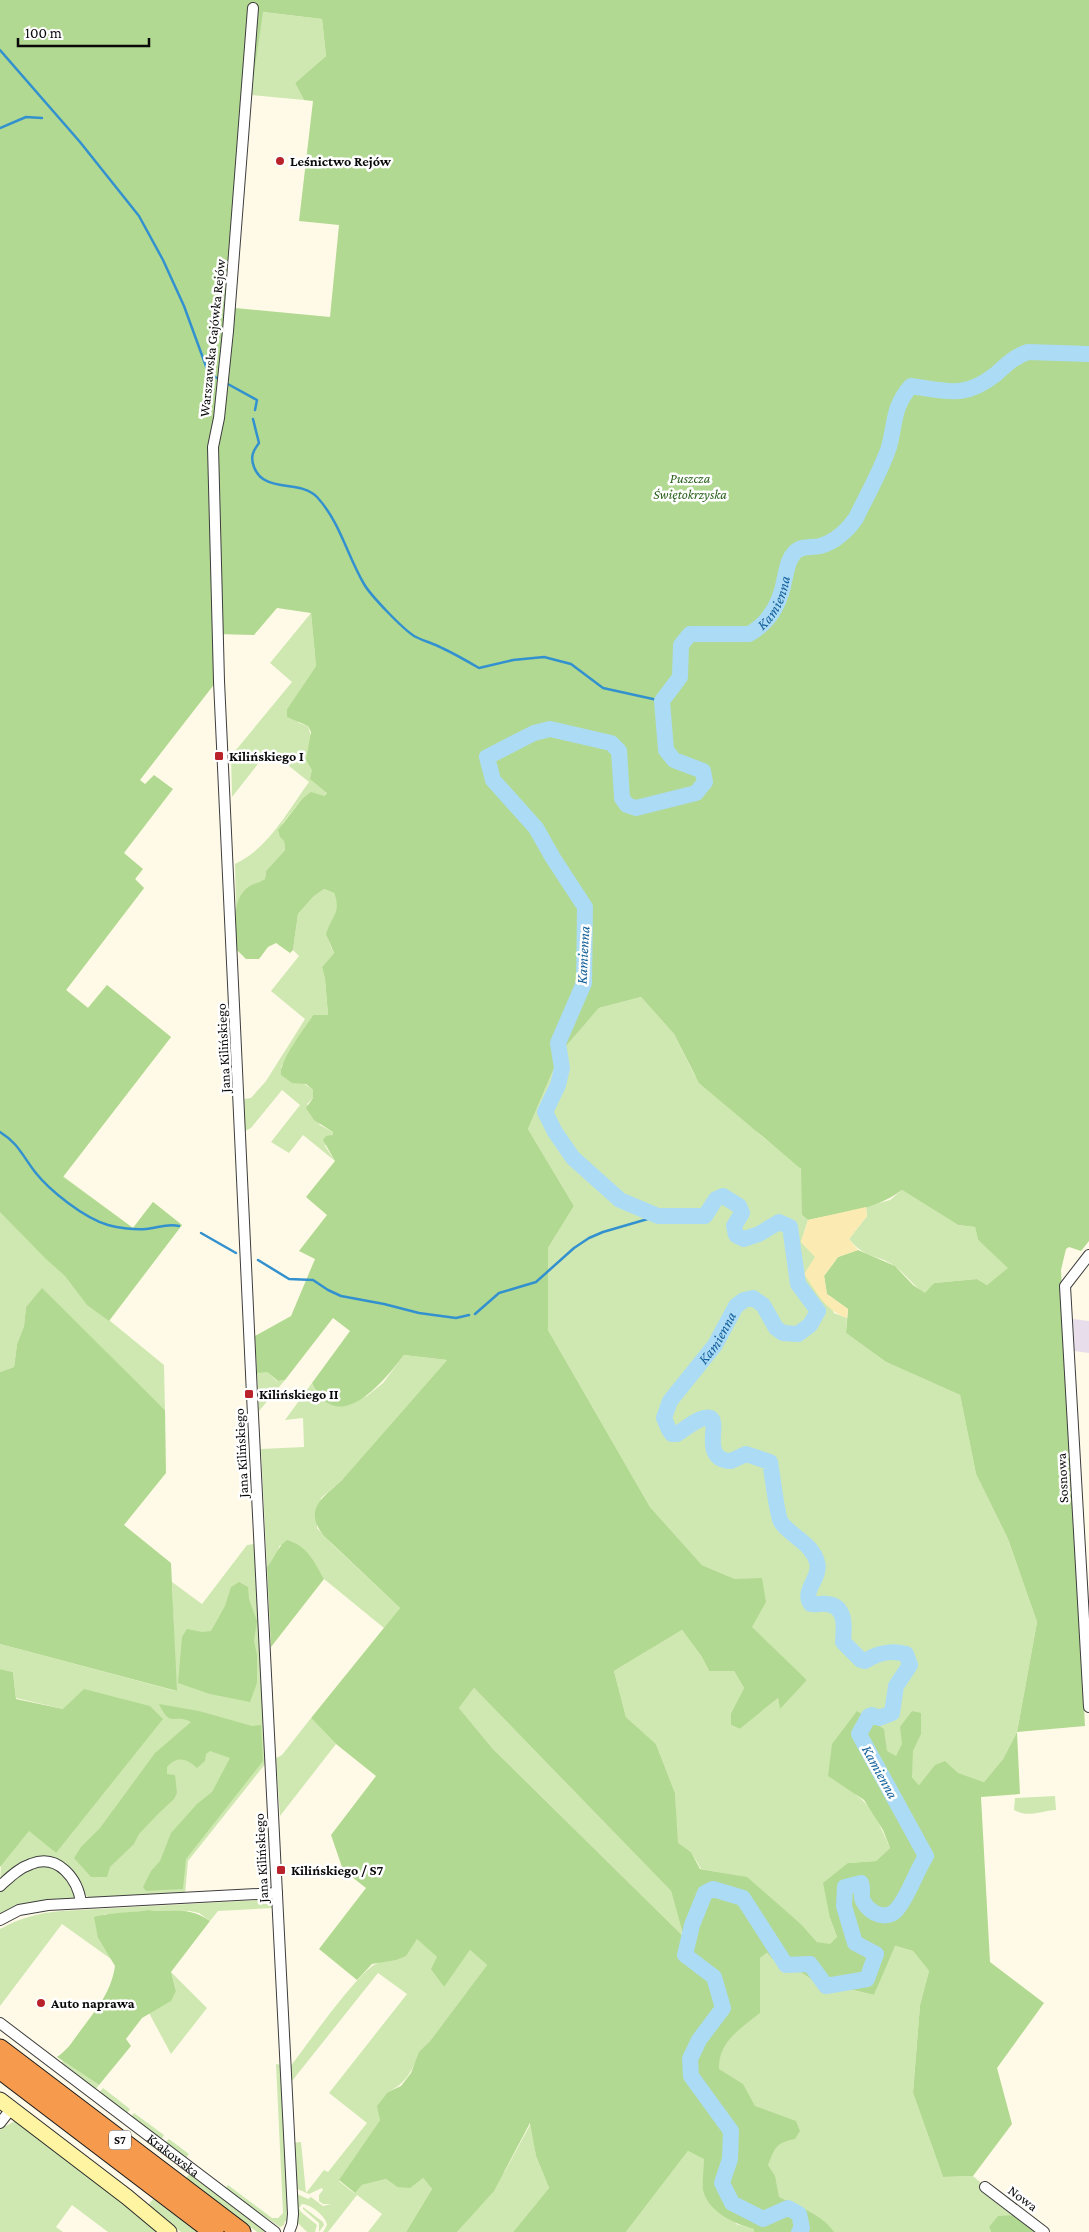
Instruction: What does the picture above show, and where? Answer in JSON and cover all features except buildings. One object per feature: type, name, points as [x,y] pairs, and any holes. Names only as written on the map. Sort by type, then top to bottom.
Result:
[{"type":"highway","name":"S7","points":[[0,2048],[241,2232]]},
{"type":"highway","name":"S7","points":[[0,2068],[214,2232]]},
{"type":"street","name":"Warszawska Gajówka Rejów","points":[[219,672],[213,447],[222,387],[253,8]]},
{"type":"street","name":"Jana Kilińskiego","points":[[219,672],[293,2214],[292,2224],[288,2232]]},
{"type":"street","name":"Sosnowa","points":[[1087,1261],[1065,1286],[1089,1707]]},
{"type":"street","points":[[0,1886],[25,1866],[36,1862],[47,1862],[57,1865],[70,1874],[78,1887],[81,1903]]},
{"type":"street","points":[[0,1920],[30,1908],[81,1903],[277,1893]]},
{"type":"street","name":"Krakowska","points":[[0,2023],[275,2232]]},
{"type":"street","points":[[0,2123],[6,2104],[127,2197],[169,2232]]},
{"type":"street","name":"Nowa","points":[[985,2187],[1044,2232]]},
{"type":"shaded area","points":[[1073,1319],[1089,1321],[1089,1353],[1074,1351]]},
{"type":"green space","name":"Puszcza Świętokrzyska","points":[[0,0],[1089,0],[1089,1241],[1081,1251],[1069,1247],[1066,1249],[1061,1270],[1085,1726],[1017,1732],[1020,1794],[981,1797],[990,1962],[1044,2003],[997,2068],[1012,2124],[973,2176],[943,2177],[913,2093],[920,2005],[929,1971],[913,1951],[895,1946],[874,1995],[849,1989],[826,1989],[799,1971],[783,1970],[767,1953],[760,1958],[760,2013],[732,2036],[722,2051],[720,2059],[719,2069],[743,2084],[755,2106],[796,2121],[800,2131],[795,2139],[783,2142],[777,2147],[768,2165],[775,2176],[779,2197],[816,2215],[834,2232],[754,2232],[754,2229],[723,2216],[710,2205],[703,2190],[704,2159],[688,2151],[626,2232],[513,2232],[549,2188],[536,2156],[530,2123],[494,2191],[457,2232],[406,2232],[432,2189],[423,2178],[410,2188],[397,2187],[386,2179],[362,2185],[355,2193],[339,2180],[380,2120],[377,2106],[388,2092],[401,2086],[411,2073],[419,2052],[430,2041],[487,1965],[470,1950],[444,1987],[431,1969],[437,1957],[417,1939],[406,1956],[396,1960],[372,1964],[357,1980],[319,1949],[366,1888],[343,1870],[331,1835],[376,1776],[336,1744],[311,1718],[400,1608],[324,1536],[315,1519],[315,1512],[327,1493],[341,1481],[447,1360],[404,1355],[385,1378],[360,1400],[347,1406],[335,1406],[323,1399],[312,1383],[350,1331],[333,1318],[285,1380],[278,1381],[267,1372],[257,1373],[255,1336],[291,1316],[315,1259],[299,1251],[327,1215],[306,1197],[335,1161],[323,1140],[326,1136],[332,1135],[333,1132],[314,1120],[306,1108],[313,1098],[313,1090],[306,1084],[292,1083],[281,1075],[281,1069],[288,1053],[313,1015],[328,1015],[322,967],[334,953],[326,934],[337,905],[334,893],[324,889],[313,897],[298,914],[293,950],[290,953],[276,943],[268,947],[259,959],[246,959],[236,949],[235,934],[236,909],[242,894],[247,888],[265,879],[266,871],[285,850],[284,841],[280,837],[278,830],[302,799],[311,792],[324,796],[327,793],[310,779],[312,770],[306,760],[311,732],[308,726],[287,717],[287,709],[316,666],[311,613],[277,608],[254,635],[216,634],[216,682],[140,780],[145,784],[154,775],[173,789],[124,853],[143,869],[135,879],[144,888],[66,990],[88,1008],[107,985],[171,1037],[63,1177],[133,1228],[153,1202],[182,1225],[109,1321],[87,1305],[65,1276],[0,1212]],"holes":[[[263,12],[322,19],[326,56],[295,83],[304,100],[313,101],[299,221],[339,225],[330,317],[235,308],[251,95]],[[641,997],[674,1034],[699,1083],[801,1169],[802,1215],[808,1220],[869,1206],[892,1197],[902,1190],[958,1225],[975,1227],[978,1240],[1008,1268],[987,1285],[977,1279],[934,1283],[925,1293],[913,1285],[895,1266],[858,1250],[838,1257],[824,1276],[827,1294],[848,1309],[846,1333],[886,1362],[960,1395],[976,1474],[1008,1539],[1037,1622],[1017,1732],[1003,1759],[984,1782],[958,1773],[945,1761],[935,1765],[919,1785],[912,1777],[913,1751],[921,1734],[921,1713],[912,1711],[900,1727],[902,1744],[896,1756],[887,1751],[884,1729],[857,1711],[832,1744],[828,1776],[864,1800],[883,1830],[890,1848],[876,1861],[848,1863],[823,1883],[830,1918],[837,1937],[830,1944],[817,1942],[802,1925],[747,1877],[700,1869],[691,1852],[678,1843],[675,1793],[656,1744],[626,1717],[614,1671],[682,1630],[702,1657],[709,1671],[734,1671],[744,1688],[731,1713],[731,1725],[740,1729],[778,1698],[780,1709],[807,1680],[752,1627],[766,1602],[762,1578],[735,1579],[702,1565],[650,1507],[548,1330],[548,1248],[574,1206],[528,1129],[561,1052],[599,1008]],[[474,1688],[671,1891],[684,1937],[493,1749],[459,1708]]]},
{"type":"green space","points":[[262,12],[322,19],[326,56],[295,83],[304,100],[251,95]]},
{"type":"green space","points":[[311,613],[316,666],[287,709],[299,723],[308,726],[327,792],[324,796],[302,799],[282,824],[285,850],[266,871],[265,879],[244,893],[236,909],[235,864],[258,849],[268,839],[309,782],[269,750],[232,797],[231,756],[292,682],[270,663]]},
{"type":"green space","points":[[143,869],[135,879],[144,888],[66,990],[88,1008],[107,985],[171,1037],[63,1176],[133,1228],[153,1202],[182,1225],[109,1320],[164,1365],[165,1410],[42,1289],[26,1307],[24,1326],[17,1344],[14,1367],[0,1372],[0,1035]]},
{"type":"green space","points":[[324,889],[334,893],[338,904],[336,916],[328,929],[329,942],[334,953],[322,967],[325,979],[328,1016],[313,1015],[281,1067],[313,1090],[313,1098],[307,1104],[320,1125],[333,1132],[325,1146],[335,1161],[303,1135],[289,1153],[271,1142],[300,1105],[282,1090],[251,1128],[245,1131],[244,1099],[251,1098],[266,1081],[305,1019],[271,991],[299,956],[293,950],[298,914],[313,897]]},
{"type":"green space","points":[[641,997],[674,1034],[695,1076],[746,1117],[759,1134],[800,1167],[804,1182],[802,1215],[808,1220],[801,1242],[816,1257],[834,1313],[847,1318],[846,1333],[886,1362],[960,1395],[976,1474],[1008,1539],[1037,1622],[1017,1732],[1003,1759],[984,1782],[935,1766],[919,1785],[912,1777],[856,1795],[872,1812],[890,1848],[876,1861],[848,1863],[830,1918],[837,1937],[830,1945],[817,1942],[802,1925],[739,1876],[701,1869],[691,1852],[677,1843],[675,1793],[656,1744],[626,1717],[614,1671],[682,1630],[702,1657],[709,1671],[734,1671],[744,1688],[731,1713],[731,1725],[740,1729],[778,1698],[780,1708],[807,1680],[751,1627],[739,1579],[702,1565],[650,1507],[548,1330],[548,1248],[574,1206],[528,1129],[561,1052],[599,1008]]},
{"type":"green space","points":[[902,1190],[958,1225],[975,1227],[978,1240],[1009,1268],[987,1285],[977,1279],[934,1283],[925,1294],[896,1267],[867,1254],[855,1246],[849,1239],[867,1216],[866,1207],[890,1200]]},
{"type":"green space","points":[[42,1288],[165,1410],[166,1473],[124,1525],[171,1563],[177,1691],[0,1644],[0,1372],[14,1367],[17,1344],[24,1326],[26,1307]]},
{"type":"green space","points":[[404,1355],[447,1360],[341,1481],[321,1498],[317,1528],[400,1608],[384,1628],[324,1579],[320,1573],[280,1545],[274,1559],[267,1567],[261,1449],[304,1447],[303,1418],[285,1420],[312,1383],[317,1393],[340,1406],[367,1396],[383,1383]]},
{"type":"green space","points":[[267,1372],[277,1381],[285,1380],[259,1411],[257,1373]]},
{"type":"green space","points":[[287,1540],[305,1550],[324,1579],[271,1647],[267,1567]]},
{"type":"green space","points":[[254,1544],[266,1763],[188,1861],[185,1894],[90,1898],[84,1894],[80,1884],[48,1859],[0,1882],[1,1865],[29,1830],[56,1853],[63,1709],[16,1698],[13,1672],[0,1669],[0,1644],[176,1691],[172,1582],[202,1604],[247,1545]]},
{"type":"green space","points":[[239,1582],[248,1587],[249,1599],[257,1621],[254,1641],[257,1655],[257,1683],[250,1702],[210,1694],[178,1683],[182,1637],[187,1629],[202,1632],[211,1631],[225,1606],[231,1587]]},
{"type":"green space","points":[[0,1669],[13,1672],[16,1699],[63,1709],[84,1689],[150,1706],[163,1719],[56,1853],[29,1831],[0,1867]]},
{"type":"green space","points":[[474,1688],[671,1891],[685,1938],[493,1749],[459,1708]]},
{"type":"green space","points":[[159,1704],[199,1711],[252,1726],[261,1725],[263,1761],[186,1859],[183,1889],[146,1891],[143,1887],[151,1871],[160,1861],[171,1833],[197,1804],[212,1792],[230,1758],[210,1751],[206,1754],[205,1761],[197,1768],[185,1760],[171,1763],[167,1767],[167,1774],[175,1775],[177,1793],[174,1799],[139,1834],[134,1844],[110,1867],[107,1877],[91,1877],[74,1858],[81,1847],[100,1828],[155,1753],[191,1722],[170,1718],[163,1712]]},
{"type":"green space","points":[[311,1718],[336,1744],[280,1816],[276,1758],[282,1755]]},
{"type":"green space","points":[[1055,1796],[1056,1810],[1025,1814],[1014,1810],[1015,1798]]},
{"type":"green space","points":[[48,1866],[63,1873],[75,1895],[73,1898],[28,1903],[0,1914],[0,1890],[30,1867]]},
{"type":"green space","points":[[267,1901],[274,1908],[218,1911],[210,1921],[199,1913],[190,1911],[148,1910],[122,1914],[104,1914],[98,1938],[111,1959],[62,1924],[0,2006],[0,1929],[22,1919],[61,1911]]},
{"type":"green space","points":[[148,1910],[188,1911],[203,1916],[210,1921],[171,1972],[176,1991],[171,2001],[142,2018],[126,2039],[131,2046],[99,2085],[57,2057],[69,2047],[96,2010],[106,1994],[113,1976],[115,1966],[98,1938],[94,1917]]},
{"type":"green space","points":[[417,1938],[437,1957],[443,1987],[470,1950],[487,1965],[424,2048],[408,2075],[397,2087],[388,2092],[380,2120],[339,2181],[354,2193],[362,2185],[386,2179],[397,2187],[423,2178],[432,2189],[406,2232],[368,2232],[382,2214],[357,2195],[328,2232],[323,2232],[327,2225],[321,2214],[302,2204],[299,2208],[301,2212],[317,2225],[315,2232],[307,2232],[296,2221],[295,2193],[308,2199],[311,2197],[323,2206],[331,2204],[323,2204],[319,2201],[322,2188],[309,2194],[306,2193],[324,2170],[328,2172],[367,2123],[329,2093],[407,1994],[378,1973],[292,2081],[290,2067],[346,1993],[370,1968]]},
{"type":"green space","points":[[894,1946],[913,1951],[929,1971],[920,2005],[913,2093],[943,2177],[973,2176],[1019,2215],[989,2227],[991,2232],[785,2232],[698,2055],[760,2005],[760,1958],[767,1953],[783,1970],[799,1971],[826,1989],[849,1989],[874,1995]]},
{"type":"green space","points":[[171,1972],[207,2008],[171,2054],[149,2013],[176,1991]]},
{"type":"green space","points":[[63,2061],[99,2085],[95,2090],[61,2063]]},
{"type":"green space","points":[[276,2064],[281,2065],[289,2217],[288,2222],[285,2221],[284,2225],[280,2227],[225,2189],[228,2185],[272,2218],[278,2218],[283,2213]]},
{"type":"green space","points":[[103,2088],[130,2109],[127,2114],[99,2093]]},
{"type":"green space","points":[[134,2113],[164,2135],[161,2140],[131,2117]]},
{"type":"green space","points":[[15,2121],[127,2204],[159,2232],[108,2232],[72,2205],[56,2227],[63,2232],[0,2232],[0,2130],[4,2124],[6,2126]]},
{"type":"green space","points":[[531,2123],[536,2156],[549,2188],[513,2232],[457,2232],[505,2171]]},
{"type":"green space","points":[[169,2139],[189,2154],[186,2158],[165,2143]]},
{"type":"green space","points":[[301,2142],[306,2193],[295,2188],[292,2143]]},
{"type":"green space","points":[[688,2151],[704,2158],[736,2224],[754,2229],[754,2232],[626,2232]]},
{"type":"green space","points":[[191,2172],[270,2232],[257,2232],[186,2178]]},
{"type":"green space","points":[[153,2199],[197,2232],[181,2232],[146,2208]]},
{"type":"green space","points":[[303,2207],[323,2222],[324,2225],[319,2232],[319,2223]]},
{"type":"green space","points":[[1019,2215],[1042,2232],[991,2232],[989,2227],[998,2216]]},
{"type":"sand","points":[[866,1207],[867,1216],[849,1239],[858,1250],[838,1257],[824,1276],[827,1294],[848,1309],[847,1318],[839,1315],[827,1306],[804,1274],[815,1257],[801,1242],[808,1220]]},
{"type":"waterway","points":[[0,50],[80,142],[139,216],[163,260],[184,306],[207,369],[211,375],[219,379]]},
{"type":"waterway","points":[[0,128],[26,117],[42,118]]},
{"type":"waterway","name":"Kamienna","points":[[799,2232],[802,2228],[799,2214],[788,2208],[763,2219],[732,2203],[722,2183],[730,2159],[731,2131],[691,2076],[690,2059],[699,2040],[723,2008],[714,1977],[685,1955],[692,1925],[705,1893],[713,1889],[743,1898],[786,1965],[810,1964],[826,1986],[867,1979],[876,1954],[855,1943],[844,1906],[845,1887],[861,1883],[862,1899],[866,1906],[879,1915],[889,1915],[902,1902],[926,1856],[859,1734],[869,1716],[872,1715],[879,1718],[892,1713],[896,1686],[910,1665],[906,1654],[895,1652],[880,1654],[865,1661],[861,1660],[843,1642],[843,1619],[838,1609],[827,1604],[811,1604],[808,1594],[817,1573],[817,1562],[811,1550],[785,1527],[779,1518],[770,1462],[746,1454],[731,1461],[720,1458],[715,1452],[713,1421],[709,1418],[698,1420],[677,1434],[672,1434],[669,1430],[664,1418],[670,1401],[715,1345],[736,1306],[744,1300],[753,1298],[763,1305],[776,1328],[783,1333],[798,1334],[810,1325],[818,1311],[798,1284],[790,1227],[779,1222],[759,1234],[744,1239],[736,1235],[734,1226],[742,1213],[739,1206],[723,1196],[716,1199],[705,1216],[658,1216],[620,1200],[573,1158],[555,1132],[545,1112],[558,1085],[562,1068],[558,1043],[584,983],[585,907],[536,828],[493,780],[487,757],[534,733],[550,729],[611,743],[619,751],[622,798],[627,805],[636,808],[696,793],[705,782],[703,771],[674,760],[666,750],[662,701],[680,677],[681,645],[690,634],[749,634],[757,629],[769,617],[778,602],[788,564],[795,552],[804,548],[826,544],[836,539],[849,527],[856,518],[882,465],[889,447],[898,408],[911,386],[946,391],[965,390],[985,382],[1015,358],[1028,352],[1089,354]]},
{"type":"waterway","points":[[226,383],[257,400],[255,410]]},
{"type":"waterway","points":[[253,419],[259,443],[254,451],[252,460],[259,475],[266,481],[301,489],[317,497],[332,517],[364,584],[380,604],[414,636],[447,650],[479,668],[513,660],[544,657],[571,664],[603,688],[662,701]]},
{"type":"waterway","points":[[0,1132],[16,1145],[35,1172],[49,1187],[68,1203],[89,1216],[117,1227],[142,1229],[166,1225],[179,1226]]},
{"type":"waterway","points":[[475,1314],[499,1293],[536,1282],[574,1248],[589,1238],[658,1216]]},
{"type":"waterway","points":[[201,1233],[236,1253]]},
{"type":"waterway","points":[[258,1260],[289,1279],[313,1280],[341,1296],[419,1313],[456,1318],[469,1315]]},
{"type":"place","name":"Leśnictwo Rejów","points":[[280,161]]},
{"type":"place","name":"Kilińskiego I","points":[[219,756]]},
{"type":"place","name":"Kilińskiego II","points":[[249,1394]]},
{"type":"place","name":"Kilińskiego / S7","points":[[281,1870]]},
{"type":"place","name":"Auto naprawa","points":[[41,2003]]}]
